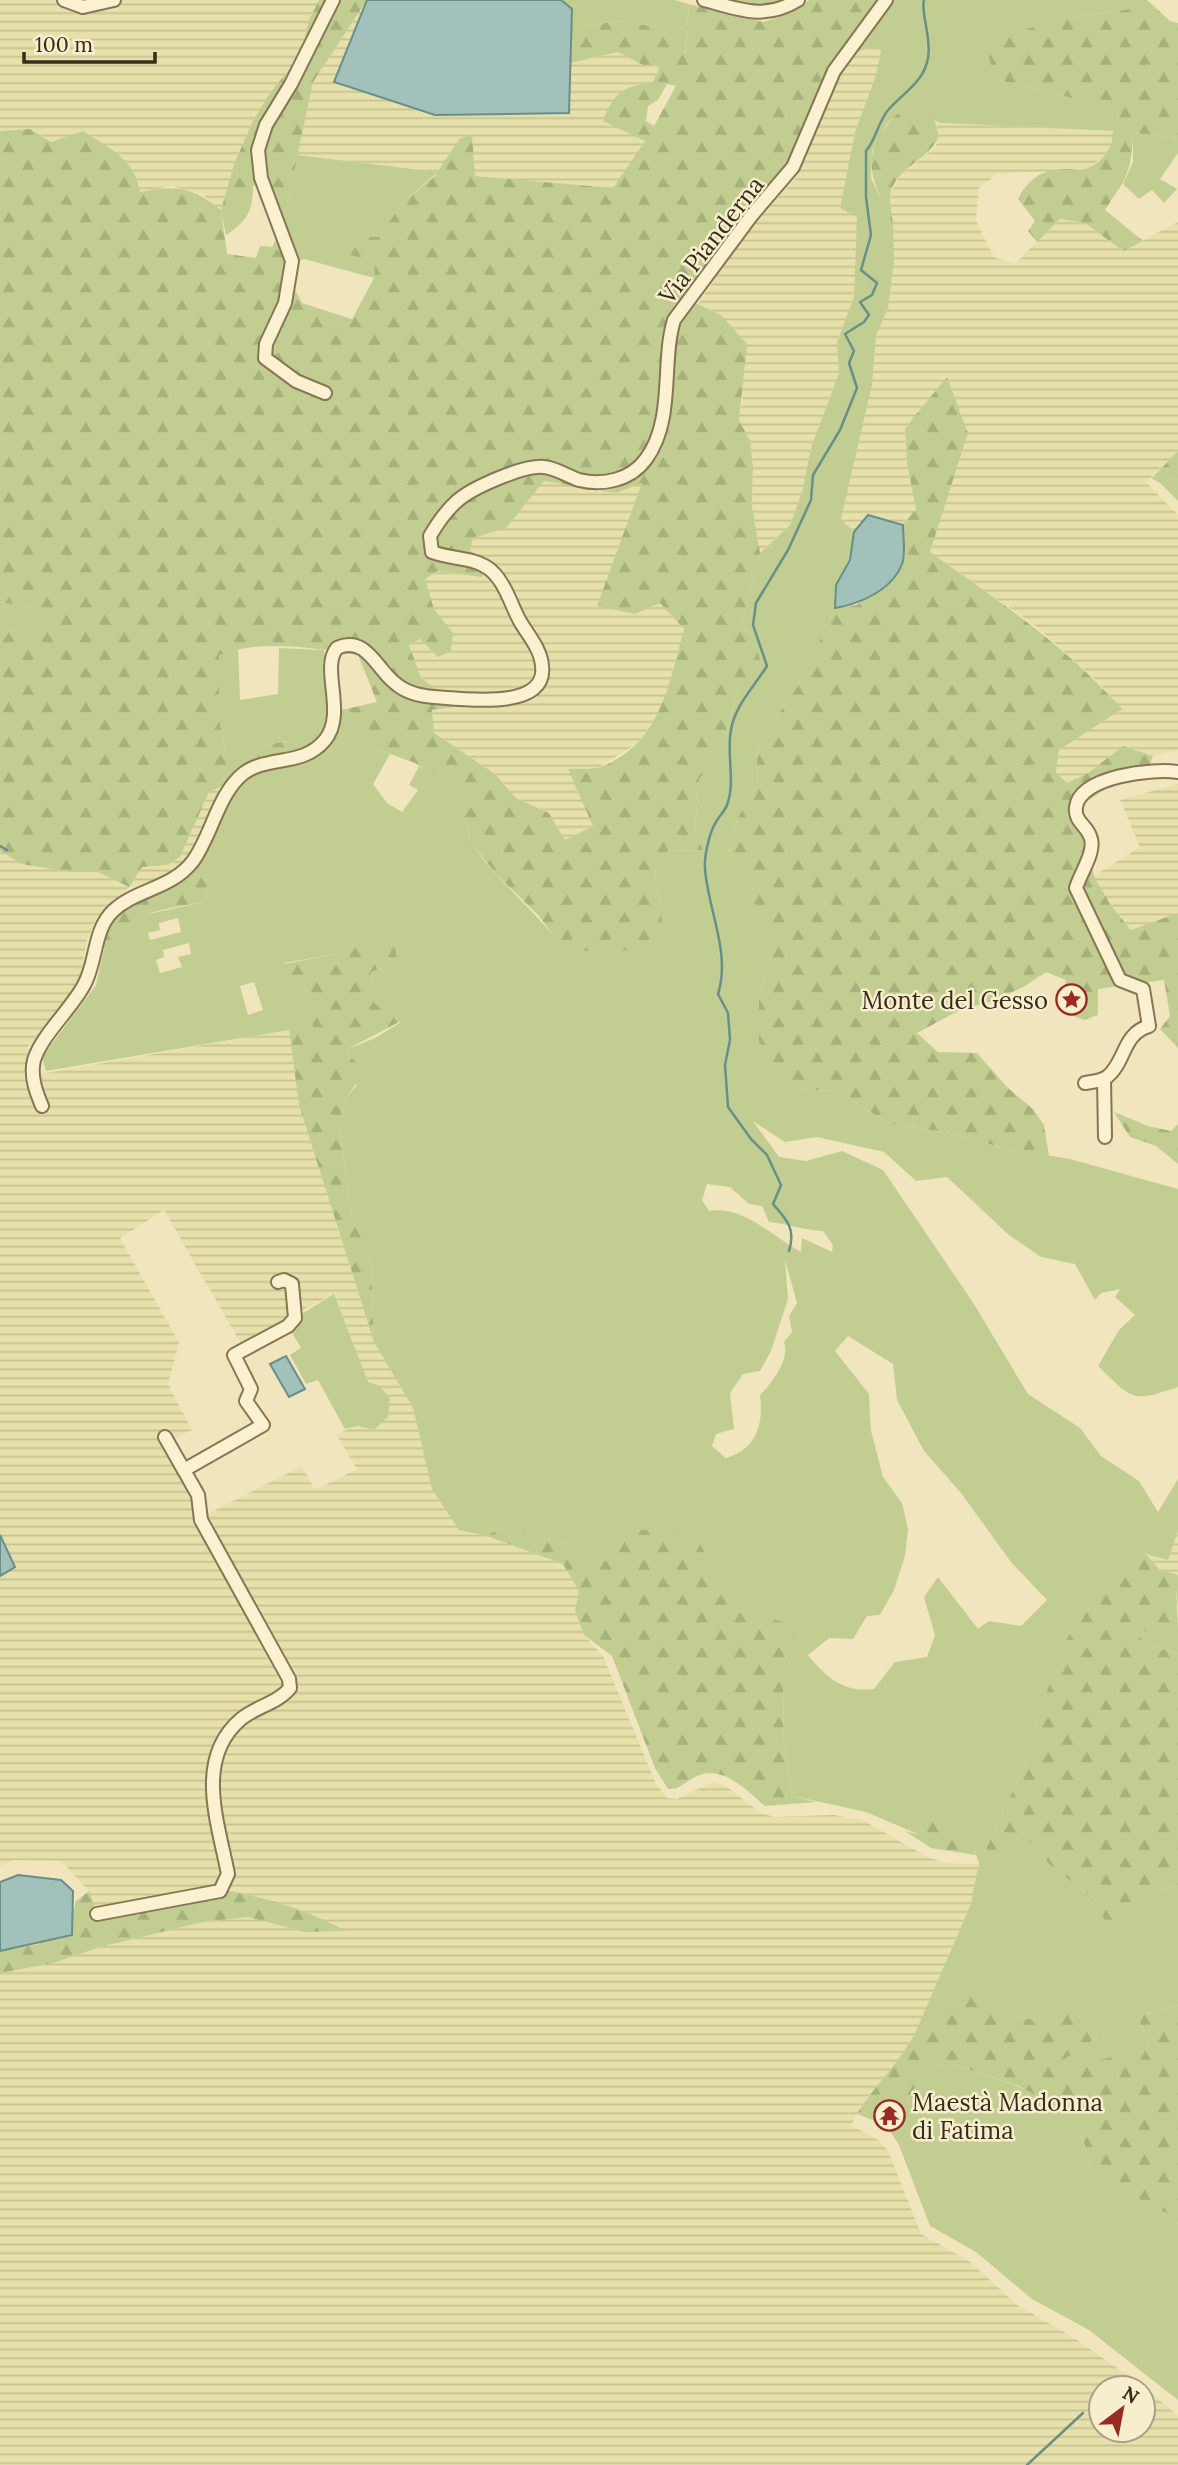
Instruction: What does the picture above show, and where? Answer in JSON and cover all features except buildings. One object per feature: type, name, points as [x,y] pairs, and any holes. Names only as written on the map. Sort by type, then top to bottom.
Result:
[{"type":"street","points":[[64,0],[83,6],[114,0]]},
{"type":"street","points":[[325,393],[296,381],[265,358],[266,344],[285,303],[292,261],[282,228],[261,178],[258,150],[267,125],[333,0]]},
{"type":"street","points":[[704,0],[752,13],[775,11],[798,0]]},
{"type":"street","name":"Via Pianderna","points":[[42,1106],[33,1071],[37,1052],[86,982],[104,922],[119,906],[164,886],[186,870],[201,848],[228,793],[246,772],[306,755],[324,742],[334,723],[331,659],[337,648],[353,644],[365,650],[393,682],[411,693],[423,696],[511,698],[528,695],[539,684],[543,675],[541,657],[494,573],[480,564],[432,552],[430,536],[464,496],[517,472],[546,467],[578,479],[604,482],[624,477],[648,458],[668,388],[668,340],[674,320],[752,215],[793,167],[834,71],[886,0]]},
{"type":"street","points":[[1105,1137],[1104,1079],[1132,1034],[1149,1026],[1143,989],[1120,980],[1076,888],[1092,849],[1090,836],[1076,812],[1076,803],[1100,781],[1164,770],[1178,772]]},
{"type":"street","points":[[1085,1083],[1104,1079]]},
{"type":"street","points":[[184,1470],[263,1425],[246,1401],[251,1389],[234,1355],[288,1326],[295,1318],[292,1284],[284,1280],[278,1282]]},
{"type":"street","points":[[97,1914],[220,1891],[228,1874],[211,1789],[220,1740],[249,1712],[285,1694],[290,1688],[289,1679],[201,1520],[198,1495],[165,1437]]},
{"type":"shaded area","points":[[0,0],[319,0],[308,22],[301,55],[269,94],[253,121],[234,164],[221,211],[202,194],[171,186],[140,193],[30,129],[0,131]]},
{"type":"shaded area","points":[[363,9],[334,82],[435,115],[569,112],[570,63],[618,52],[643,65],[660,66],[653,82],[631,86],[639,137],[646,141],[613,188],[474,176],[472,136],[438,172],[297,155],[313,81],[353,18]]},
{"type":"shaded area","points":[[866,48],[881,50],[876,75],[855,132],[840,207],[857,217],[858,246],[854,297],[837,342],[839,373],[811,448],[802,492],[790,525],[760,553],[752,506],[753,467],[750,440],[739,421],[743,395],[698,304],[748,230],[796,178],[839,74],[852,55]]},
{"type":"shaded area","points":[[934,119],[941,123],[1115,131],[1108,153],[1087,169],[997,174],[979,188],[976,221],[994,257],[1015,264],[1059,219],[1085,223],[1123,251],[1178,222],[1178,452],[1146,482],[1178,515],[1178,750],[1153,756],[1123,746],[1088,773],[1067,783],[1056,773],[1059,750],[1121,709],[1098,682],[1037,627],[930,552],[967,433],[947,378],[905,428],[907,464],[916,509],[903,525],[868,515],[854,532],[841,519],[872,385],[876,336],[888,308],[891,192],[901,174],[935,148],[939,136]]},
{"type":"shaded area","points":[[544,481],[616,493],[642,482],[660,603],[684,629],[662,710],[638,743],[599,767],[593,826],[565,840],[549,813],[516,798],[495,774],[433,733],[432,710],[459,705],[421,678],[409,645],[420,639],[438,657],[453,633],[434,609],[425,579],[438,571],[481,577],[497,564],[469,551],[473,538],[506,528]]},
{"type":"shaded area","points":[[227,784],[190,856],[161,880],[129,887],[142,867],[167,865],[180,857],[209,792]]},
{"type":"shaded area","points":[[1178,784],[1178,913],[1131,930],[1110,904],[1094,876],[1140,847],[1120,800]]},
{"type":"shaded area","points":[[0,851],[23,864],[69,872],[98,872],[129,887],[97,918],[87,940],[80,977],[65,1002],[28,1047],[24,1077],[289,1030],[299,1105],[374,1342],[413,1408],[423,1451],[459,1530],[487,1536],[563,1564],[580,1591],[575,1611],[584,1635],[603,1656],[656,1784],[667,1798],[677,1799],[713,1782],[727,1787],[761,1813],[774,1817],[834,1815],[864,1821],[929,1858],[948,1863],[979,1864],[971,1904],[929,2006],[905,2054],[866,2099],[851,2125],[880,2141],[889,2153],[921,2234],[969,2261],[1017,2305],[1071,2336],[1126,2374],[1087,2374],[1087,2444],[1157,2444],[1157,2398],[1178,2416],[1178,2465],[0,2465],[0,1973],[54,1963],[100,1947],[203,1922],[248,1917],[304,1932],[211,1888],[94,1908],[89,1891],[61,1861],[15,1860],[0,1866]],"holes":[[[164,1210],[240,1342],[334,1294],[368,1382],[374,1430],[358,1426],[336,1434],[357,1469],[315,1490],[302,1466],[206,1515],[164,1444],[192,1430],[168,1384],[179,1343],[120,1238]]]},
{"type":"shaded area","points":[[1178,1531],[1178,1575],[1155,1568],[1146,1554],[1168,1560]]},
{"type":"green space","points":[[319,0],[367,0],[313,82],[282,228],[261,178],[235,205],[221,211],[227,254],[256,258],[260,246],[272,247],[298,261],[293,286],[302,303],[352,319],[374,278],[375,262],[348,254],[355,237],[378,237],[404,201],[435,176],[460,138],[472,135],[475,176],[613,188],[645,141],[603,121],[611,103],[620,92],[653,82],[660,66],[643,65],[618,52],[570,63],[571,27],[624,21],[659,28],[666,19],[683,40],[685,58],[689,4],[763,22],[783,16],[809,0],[878,0],[830,67],[790,160],[684,298],[721,315],[747,344],[739,421],[750,440],[753,467],[752,506],[760,553],[741,625],[751,635],[762,665],[756,675],[740,679],[721,755],[699,779],[695,828],[703,850],[668,851],[654,873],[661,910],[663,942],[612,953],[563,949],[539,916],[496,874],[471,843],[458,795],[441,779],[415,763],[368,746],[346,709],[377,702],[358,655],[324,650],[270,646],[235,650],[219,655],[219,718],[227,760],[260,746],[288,741],[326,714],[328,701],[333,716],[324,742],[209,792],[180,857],[167,865],[142,867],[129,887],[98,872],[69,872],[22,864],[0,851],[0,634],[19,630],[62,633],[40,609],[0,602],[0,131],[30,129],[51,142],[83,131],[127,163],[133,171],[140,192],[164,188],[183,189],[201,196],[221,210],[234,164],[253,121],[269,94],[301,55],[308,22]],"holes":[[[667,84],[676,86],[654,126],[646,121],[648,106],[658,100]],[[544,481],[616,493],[642,483],[597,606],[635,614],[660,603],[684,629],[667,691],[649,728],[637,744],[621,757],[600,767],[568,769],[593,826],[565,840],[549,813],[516,798],[495,774],[434,733],[432,710],[460,706],[421,678],[409,645],[420,639],[438,657],[451,651],[453,633],[434,609],[425,579],[438,571],[481,577],[498,564],[470,551],[473,538],[506,528]]]},
{"type":"green space","points":[[561,0],[675,0],[689,4],[684,67],[666,20],[659,28],[624,21],[571,27],[571,10]]},
{"type":"green space","points":[[718,0],[788,0],[767,9]]},
{"type":"green space","points":[[892,0],[1136,0],[1131,9],[1058,19],[995,79],[1080,100],[1111,118],[1115,131],[941,123],[905,106],[886,125],[872,151],[871,178],[893,225],[894,262],[888,308],[876,336],[872,385],[841,519],[854,532],[850,560],[836,585],[835,608],[821,643],[801,681],[756,747],[758,782],[737,819],[729,852],[774,944],[759,996],[792,1089],[835,1091],[891,1124],[951,1133],[1006,1149],[1070,1159],[1178,1189],[1178,1387],[1150,1395],[1134,1395],[1126,1392],[1098,1366],[1119,1330],[1135,1315],[1115,1297],[1120,1289],[1101,1293],[1095,1300],[1075,1264],[1041,1257],[1009,1235],[947,1177],[916,1181],[884,1152],[817,1137],[785,1142],[753,1121],[779,1157],[806,1161],[842,1151],[883,1170],[972,1301],[1028,1394],[1080,1428],[1101,1456],[1139,1481],[1158,1512],[1178,1479],[1178,1531],[1168,1560],[1146,1554],[1082,1615],[1036,1721],[1034,1746],[979,1864],[970,1834],[920,1835],[866,1812],[793,1796],[784,1745],[783,1685],[800,1654],[736,1610],[713,1569],[608,1560],[591,1564],[570,1544],[498,1529],[487,1536],[459,1530],[432,1489],[413,1408],[374,1342],[371,1258],[352,1218],[340,1134],[345,1099],[357,1085],[343,1051],[375,1038],[401,1022],[374,1003],[371,972],[396,962],[364,941],[336,954],[284,963],[315,1029],[289,1030],[46,1071],[42,1057],[96,985],[103,953],[113,938],[134,917],[204,902],[209,881],[192,873],[223,812],[238,789],[261,772],[315,755],[326,746],[335,731],[342,709],[346,709],[368,746],[390,754],[373,784],[387,803],[402,812],[418,790],[409,785],[419,766],[446,782],[455,790],[461,801],[474,847],[563,948],[661,910],[654,873],[668,851],[703,850],[695,828],[699,779],[721,755],[751,635],[741,625],[760,553],[790,525],[802,492],[811,448],[839,373],[837,342],[854,297],[857,217],[840,208],[855,132],[876,75],[881,50],[866,48],[852,55]],"holes":[[[178,918],[181,932],[150,940],[148,933],[160,930],[159,923]],[[189,943],[191,954],[178,957],[182,967],[160,973],[156,960],[164,957],[163,950]],[[254,982],[263,1010],[248,1015],[240,986]],[[707,1184],[730,1187],[749,1204],[762,1206],[769,1222],[823,1231],[833,1245],[832,1252],[802,1238],[801,1252],[745,1217],[722,1210],[709,1211],[702,1200]],[[785,1260],[797,1303],[789,1316],[792,1332],[784,1342],[784,1356],[779,1371],[760,1395],[761,1416],[756,1434],[745,1449],[726,1458],[712,1446],[716,1434],[734,1429],[730,1393],[743,1374],[760,1371],[771,1351],[788,1299]],[[848,1336],[893,1364],[897,1400],[924,1451],[961,1493],[1011,1562],[1047,1600],[1021,1626],[989,1621],[978,1629],[938,1577],[924,1597],[935,1635],[927,1657],[895,1662],[874,1689],[863,1690],[836,1682],[808,1655],[829,1638],[853,1639],[867,1616],[880,1615],[894,1590],[905,1556],[908,1529],[902,1503],[883,1477],[871,1431],[869,1394],[835,1351]]]},
{"type":"green space","points":[[1136,0],[1147,0],[1170,21],[1178,23],[1178,138],[1133,133],[1129,166],[1105,210],[1143,241],[1123,251],[1085,223],[1060,219],[1037,242],[1028,231],[1035,221],[1018,199],[1022,192],[1031,181],[1043,173],[1057,169],[1086,169],[1095,164],[1110,148],[1113,133],[1111,118],[1080,100],[995,79],[987,52],[1018,32],[1058,19],[1131,9]]},
{"type":"green space","points":[[905,106],[934,119],[939,136],[929,151],[895,182],[890,195],[893,225],[873,176],[872,162],[879,136]]},
{"type":"green space","points":[[1133,133],[1178,138],[1178,153],[1160,179],[1177,189],[1164,203],[1152,190],[1139,199],[1123,184],[1133,162]]},
{"type":"green space","points":[[297,155],[438,172],[404,201],[378,237],[374,278],[304,259],[298,261],[272,247],[282,228]]},
{"type":"green space","points":[[253,186],[252,202],[247,215],[226,235],[221,211],[234,204]]},
{"type":"green space","points":[[947,377],[968,433],[930,552],[1055,644],[1122,709],[1059,750],[1056,773],[1067,783],[1088,773],[1123,746],[1153,756],[1148,770],[1107,788],[1067,815],[1087,843],[1094,876],[1110,904],[1131,930],[1178,913],[1178,1048],[1160,1029],[1170,1016],[1164,980],[1098,989],[1098,1015],[1084,1020],[1068,1014],[1063,995],[1066,980],[1046,972],[1025,986],[993,1001],[958,1011],[917,1033],[938,1052],[977,1053],[1008,1088],[1033,1109],[1044,1125],[1049,1156],[1006,1149],[951,1133],[891,1124],[835,1091],[792,1089],[759,1042],[759,996],[774,944],[729,852],[737,819],[758,782],[756,747],[801,681],[835,608],[857,605],[902,564],[903,525],[916,509],[907,464],[905,428]]},
{"type":"green space","points":[[1178,452],[1178,480],[1154,476],[1176,453]]},
{"type":"green space","points":[[1154,476],[1178,480],[1178,501],[1151,478]]},
{"type":"green space","points":[[0,602],[40,609],[63,634],[19,630],[0,634]]},
{"type":"green space","points":[[238,647],[240,700],[278,694],[279,648],[324,650],[329,685],[326,714],[288,741],[260,746],[227,760],[219,718],[219,654]]},
{"type":"green space","points":[[192,873],[209,881],[204,902],[159,911],[135,920],[113,939],[103,953],[108,924],[120,910],[163,892]]},
{"type":"green space","points":[[364,941],[395,942],[397,962],[371,972],[374,1003],[401,1021],[344,1051],[366,1071],[345,1099],[340,1134],[352,1218],[371,1258],[374,1342],[299,1105],[289,1030],[314,1028],[284,964],[336,954]]},
{"type":"green space","points":[[1114,1112],[1148,1126],[1171,1131],[1178,1124],[1178,1164],[1156,1146],[1130,1137]]},
{"type":"green space","points":[[334,1294],[368,1382],[380,1386],[390,1399],[388,1417],[374,1430],[358,1426],[345,1429],[318,1380],[306,1384],[290,1355],[301,1348],[288,1326],[295,1318]]},
{"type":"green space","points":[[618,1528],[665,1531],[698,1540],[736,1610],[747,1617],[757,1614],[785,1623],[800,1655],[783,1685],[784,1745],[793,1796],[816,1802],[765,1806],[741,1785],[723,1775],[713,1773],[703,1774],[678,1787],[668,1789],[655,1768],[612,1656],[584,1635],[575,1611],[579,1591],[563,1564],[487,1536],[498,1529],[570,1544],[591,1564],[608,1560]]},
{"type":"green space","points":[[1146,1554],[1176,1589],[1178,1628],[1136,1632],[1146,1644],[1178,1654],[1178,1885],[1150,1894],[1111,1933],[1095,1900],[1050,1865],[1022,1833],[976,1877],[979,1864],[1034,1746],[1036,1721],[1065,1642],[1082,1614]]},
{"type":"green space","points":[[1155,1568],[1178,1575],[1178,1607],[1176,1589]]},
{"type":"green space","points":[[1178,1628],[1178,1654],[1146,1644],[1135,1631]]},
{"type":"green space","points":[[932,1821],[971,1834],[976,1855],[931,1848],[905,1831],[920,1835]]},
{"type":"green space","points":[[1022,1833],[1050,1865],[1095,1900],[1111,1932],[1150,1894],[1178,1885],[1178,2005],[1138,2016],[1148,2046],[1139,2061],[1093,2062],[1067,2068],[1062,2060],[1098,2037],[1064,2001],[1036,2020],[1014,2017],[996,1997],[940,2025],[916,2031],[971,1904],[976,1877]]},
{"type":"green space","points":[[211,1888],[281,1903],[346,1931],[304,1932],[248,1917],[203,1922],[100,1947],[54,1963],[0,1973],[0,1951],[39,1944],[75,1907],[75,1902],[89,1891],[95,1908]]},
{"type":"green space","points":[[962,1996],[996,1997],[1014,2017],[1036,2020],[1064,2001],[1098,2037],[1063,2060],[1067,2068],[1120,2055],[1139,2061],[1148,2046],[1138,2016],[1178,2005],[1178,2224],[1168,2214],[1095,2176],[1083,2140],[1065,2111],[1019,2086],[952,2064],[927,2068],[904,2105],[857,2114],[903,2053],[916,2031],[940,2025]]},
{"type":"green space","points":[[952,2064],[1029,2091],[1057,2105],[1076,2126],[1095,2176],[1168,2214],[1178,2224],[1178,2400],[1157,2383],[1157,2374],[1145,2374],[1089,2330],[1032,2299],[976,2252],[930,2226],[899,2145],[887,2126],[857,2114],[904,2105],[927,2068]]},
{"type":"water","points":[[367,0],[561,0],[572,9],[569,113],[435,115],[334,82]]},
{"type":"water","points":[[868,515],[903,525],[902,564],[891,581],[874,594],[835,608],[836,585],[850,560],[854,532]]},
{"type":"water","points":[[286,1356],[305,1389],[289,1397],[270,1364]]},
{"type":"water","points":[[0,1535],[15,1567],[0,1576]]},
{"type":"water","points":[[18,1875],[61,1880],[73,1891],[72,1935],[0,1951],[0,1882]]},
{"type":"waterway","points":[[789,1251],[789,1225],[773,1204],[781,1185],[767,1155],[751,1139],[728,1107],[725,1065],[730,1040],[728,1013],[718,994],[722,963],[707,884],[705,858],[711,832],[730,796],[730,739],[733,721],[741,704],[767,666],[753,625],[756,603],[788,550],[811,500],[813,475],[840,430],[857,388],[849,363],[854,351],[845,334],[864,322],[869,315],[860,302],[872,295],[877,283],[861,270],[871,235],[866,197],[866,151],[885,114],[913,86],[926,66],[929,50],[924,0]]},
{"type":"waterway","points":[[0,846],[7,850]]},
{"type":"waterway","points":[[1027,2465],[1083,2413]]},
{"type":"place","name":"Monte del Gesso","points":[[1071,1000]]},
{"type":"place","name":"Maestà Madonna di Fatima","points":[[889,2116]]}]
